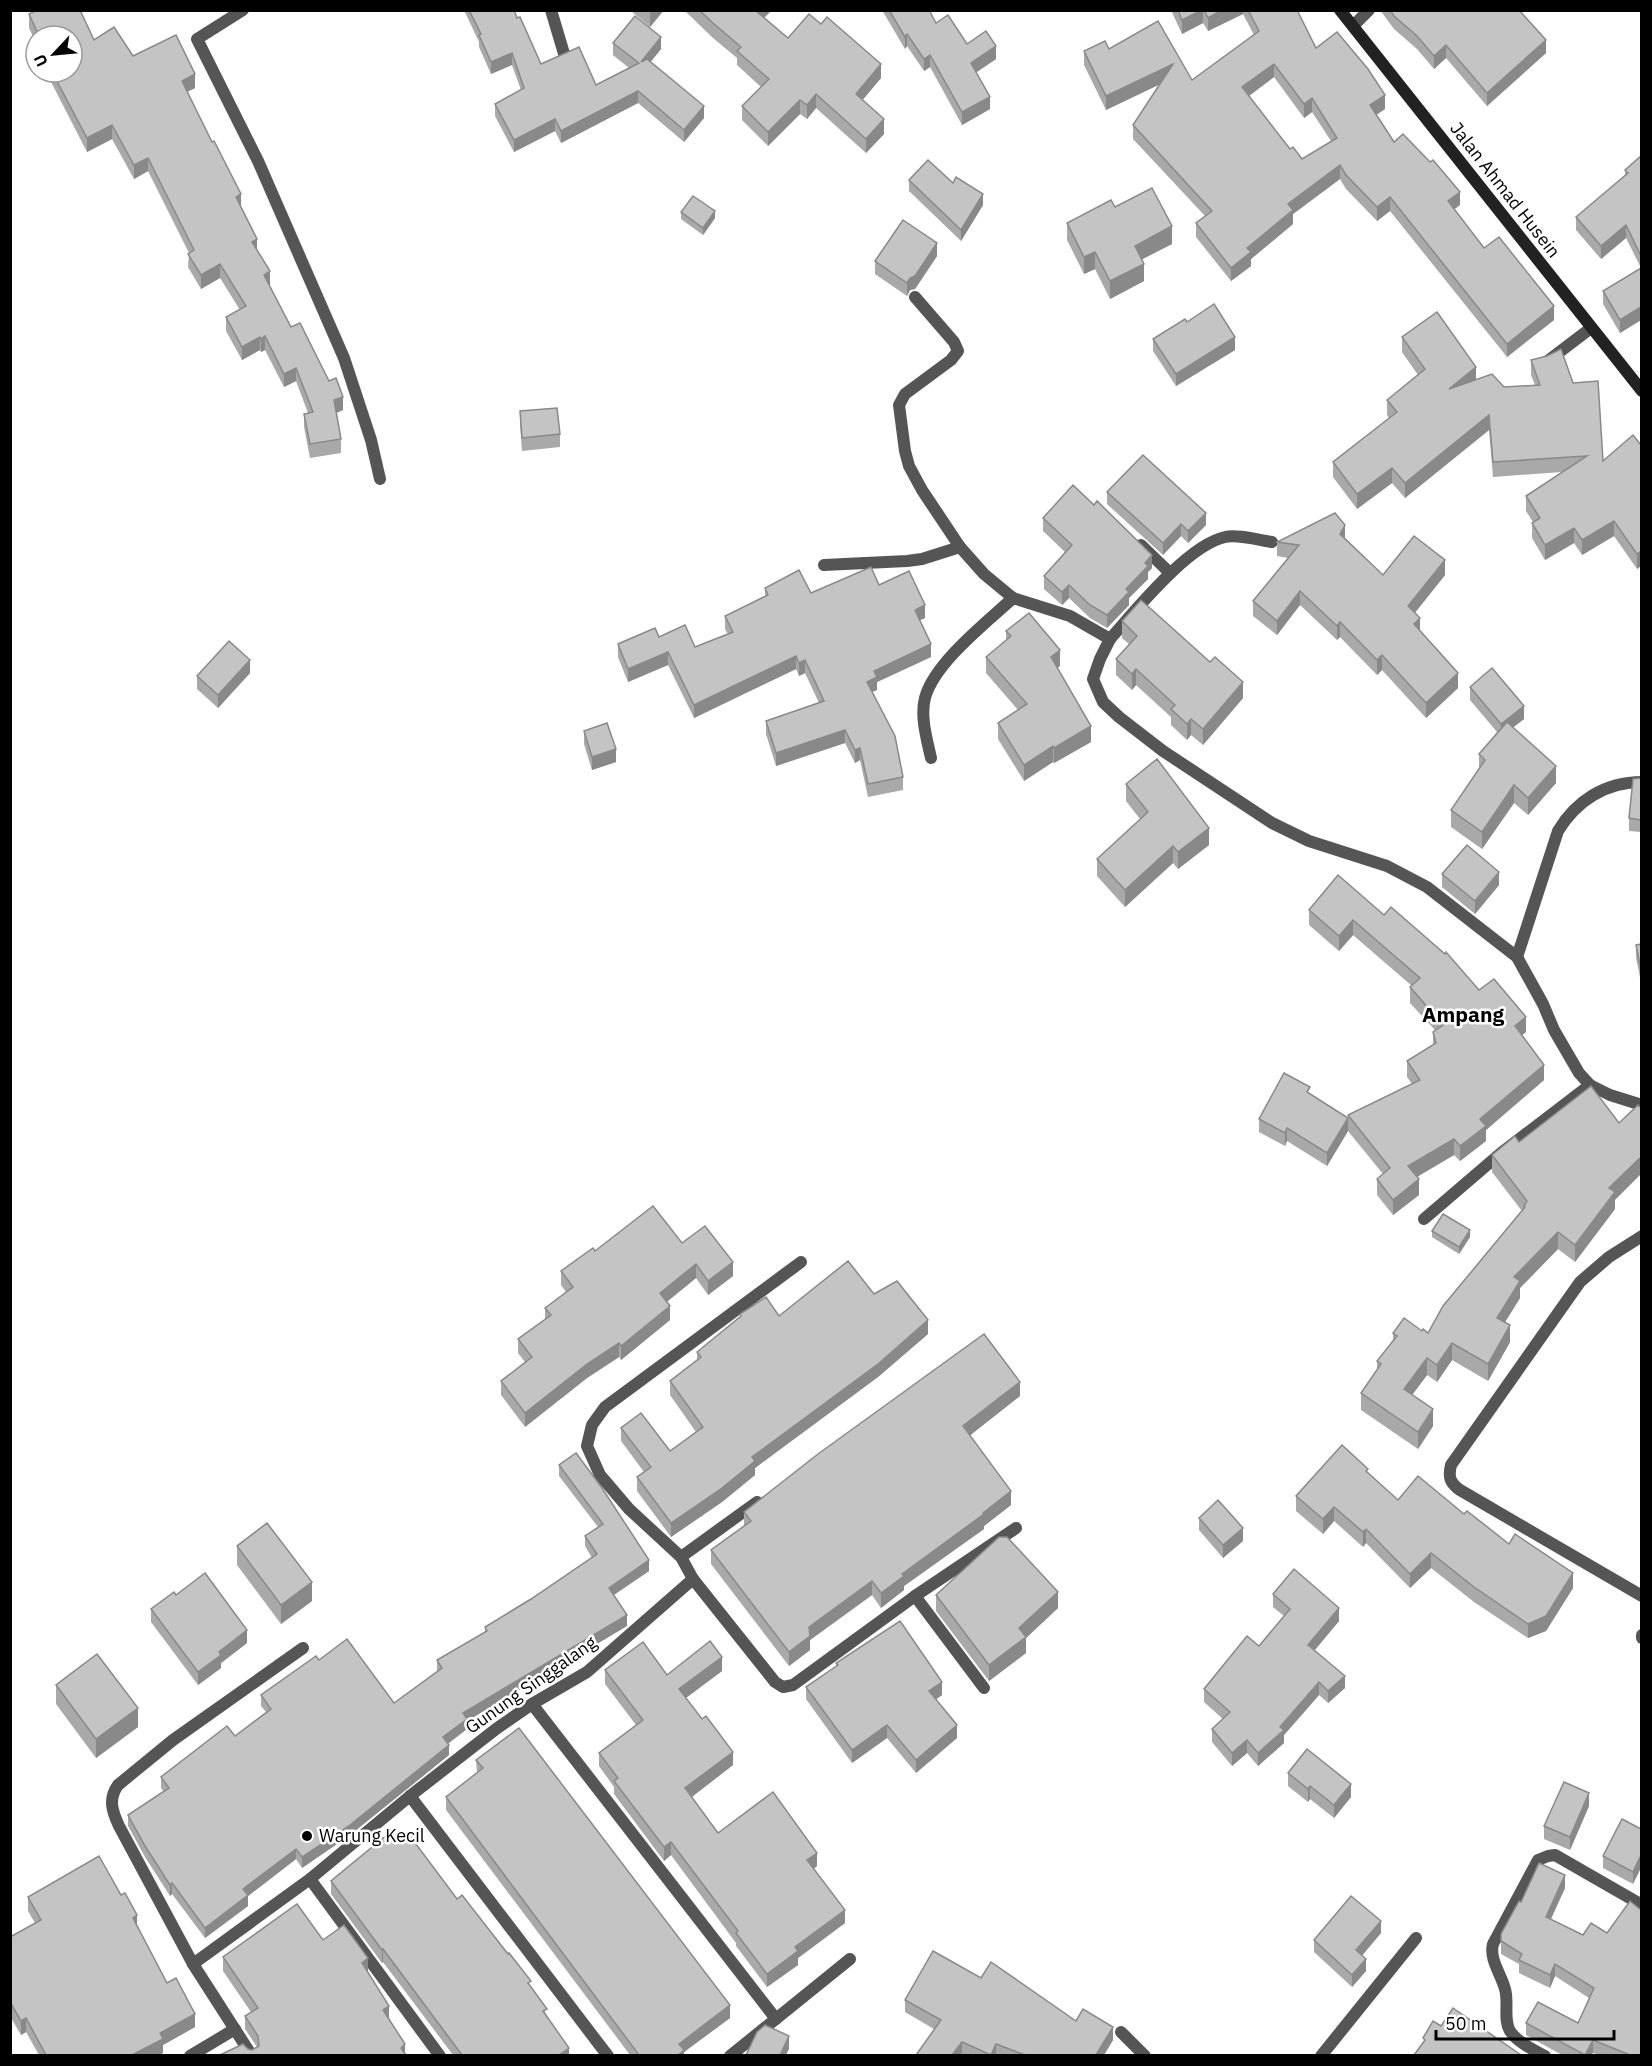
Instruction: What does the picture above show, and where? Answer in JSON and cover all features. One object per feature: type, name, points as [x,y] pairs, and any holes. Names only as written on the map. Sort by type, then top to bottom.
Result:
[{"type":"main road","name":"Jalan Ahmad Husein","points":[[1340,10],[1641,391]]},
{"type":"street","points":[[243,10],[197,39],[258,161],[344,358],[364,418],[380,479]]},
{"type":"street","points":[[551,10],[565,57]]},
{"type":"street","points":[[1353,26],[1369,10]]},
{"type":"street","points":[[915,297],[954,342],[958,351],[951,360],[905,394],[899,405],[909,466],[922,490],[960,548],[984,574],[1013,597],[1070,616],[1110,639]]},
{"type":"street","points":[[1545,363],[1591,328]]},
{"type":"street","points":[[1129,534],[1170,573]]},
{"type":"street","points":[[1272,542],[1227,536],[1204,547],[1170,573],[1110,639],[1093,679],[1103,702],[1144,738],[1272,823],[1310,841],[1387,866],[1427,887],[1516,957],[1543,1004],[1554,1030],[1579,1073],[1590,1085],[1610,1095],[1641,1105]]},
{"type":"street","points":[[825,566],[922,559],[960,548]]},
{"type":"street","points":[[932,758],[926,735],[924,700],[928,689],[943,665],[1013,597]]},
{"type":"street","points":[[1516,957],[1558,831],[1567,816],[1581,802],[1606,788],[1622,783],[1641,782]]},
{"type":"street","points":[[1424,1219],[1501,1153],[1590,1085]]},
{"type":"street","points":[[1641,1236],[1610,1257],[1574,1289],[1451,1465],[1449,1473],[1453,1485],[1460,1490],[1641,1596]]},
{"type":"street","points":[[801,1262],[605,1407],[592,1425],[587,1446],[600,1475],[629,1509],[681,1557],[693,1579],[775,1682],[783,1687],[793,1685],[820,1667],[915,1596],[1016,1528]]},
{"type":"street","points":[[681,1557],[767,1495]]},
{"type":"street","name":"Gunung Singgalang","points":[[193,1964],[310,1879],[410,1796],[496,1729],[532,1704],[587,1672],[693,1579]]},
{"type":"street","points":[[915,1596],[984,1688]]},
{"type":"street","points":[[252,2055],[193,1964],[119,1826],[112,1806],[112,1793],[118,1785],[173,1740],[303,1648]]},
{"type":"street","points":[[532,1704],[776,2019]]},
{"type":"street","points":[[410,1796],[608,2055]]},
{"type":"street","points":[[1545,2055],[1530,2048],[1509,2030],[1506,1990],[1491,1952],[1493,1944],[1538,1860],[1555,1855],[1641,1905]]},
{"type":"street","points":[[310,1879],[440,2055]]},
{"type":"street","points":[[1320,2055],[1416,1938]]},
{"type":"street","points":[[730,2055],[850,1959]]},
{"type":"street","points":[[190,2055],[235,2029]]},
{"type":"street","points":[[1121,2032],[1145,2055]]},
{"type":"building","points":[[37,10],[80,10],[94,40],[114,27],[133,56],[176,35],[195,74],[182,81],[241,194],[236,197],[257,239],[252,242],[270,271],[264,275],[291,327],[300,323],[329,381],[336,378],[343,397],[334,400],[341,439],[310,444],[304,414],[313,412],[296,368],[284,374],[265,336],[242,347],[226,317],[246,306],[220,264],[201,275],[188,254],[194,250],[148,158],[134,165],[112,125],[87,138],[58,84],[84,84],[84,24],[34,24],[29,14]]},
{"type":"building","points":[[469,10],[514,10],[517,18],[520,17],[541,64],[579,47],[596,85],[639,63],[613,43],[635,16],[661,37],[641,62],[647,59],[704,106],[684,130],[638,91],[561,131],[555,119],[514,140],[495,104],[524,88],[512,53],[491,62]]},
{"type":"building","points":[[699,10],[756,10],[788,38],[809,14],[821,24],[827,17],[881,64],[856,94],[884,119],[866,139],[816,94],[807,105],[800,100],[768,132],[742,106],[769,79],[737,51],[741,47]]},
{"type":"building","points":[[889,10],[929,10],[936,23],[948,15],[967,44],[986,31],[996,46],[971,63],[990,97],[962,112],[930,55],[924,59],[907,34],[905,37]]},
{"type":"building","points":[[1178,10],[1202,10],[1182,20]]},
{"type":"building","points":[[1204,10],[1222,10],[1208,18]]},
{"type":"building","points":[[1248,10],[1297,10],[1316,48],[1337,32],[1368,69],[1385,95],[1370,105],[1394,142],[1403,134],[1430,162],[1433,160],[1460,192],[1448,201],[1484,248],[1499,237],[1554,306],[1507,344],[1390,197],[1377,207],[1346,175],[1340,165],[1288,204],[1293,210],[1247,248],[1251,252],[1231,268],[1196,223],[1212,211],[1133,125],[1173,64],[1106,96],[1084,51],[1105,41],[1109,49],[1158,21],[1192,80],[1259,31]],"holes":[[[1274,64],[1304,104],[1312,98],[1337,138],[1302,159],[1293,147],[1290,149],[1242,87]]]},
{"type":"building","points":[[1390,10],[1519,10],[1546,40],[1487,93],[1446,45],[1434,56]]},
{"type":"building","points":[[1641,156],[1641,256],[1626,225],[1601,246],[1576,217],[1628,173],[1625,170]]},
{"type":"building","points":[[928,160],[953,183],[956,177],[983,194],[961,230],[909,180]]},
{"type":"building","points":[[1152,188],[1172,226],[1135,246],[1144,264],[1110,281],[1095,252],[1084,257],[1067,223],[1111,200],[1115,207]]},
{"type":"building","points":[[693,196],[715,211],[703,228],[681,212]]},
{"type":"building","points":[[903,220],[937,243],[915,276],[907,283],[875,261]]},
{"type":"building","points":[[1641,268],[1641,307],[1620,320],[1603,291]]},
{"type":"building","points":[[1214,304],[1235,337],[1176,374],[1153,339],[1185,319],[1187,322]]},
{"type":"building","points":[[1437,312],[1476,367],[1449,389],[1492,374],[1504,387],[1540,385],[1531,360],[1561,349],[1573,383],[1598,381],[1603,461],[1633,435],[1641,445],[1641,551],[1637,554],[1614,521],[1582,540],[1574,528],[1545,545],[1532,523],[1540,518],[1526,496],[1587,456],[1493,462],[1489,415],[1405,483],[1392,468],[1357,494],[1333,462],[1397,412],[1387,400],[1425,369],[1402,337]]},
{"type":"building","points":[[557,408],[560,434],[522,438],[520,411]]},
{"type":"building","points":[[1143,455],[1206,513],[1188,531],[1181,524],[1163,543],[1107,492]]},
{"type":"building","points":[[1073,485],[1094,505],[1097,501],[1152,555],[1145,563],[1148,566],[1126,589],[1129,592],[1107,615],[1090,605],[1069,585],[1062,592],[1044,576],[1072,545],[1043,518]]},
{"type":"building","points":[[1335,513],[1345,525],[1340,534],[1383,575],[1414,536],[1445,560],[1408,606],[1420,618],[1414,624],[1458,673],[1426,703],[1382,655],[1377,660],[1340,622],[1337,626],[1300,591],[1277,621],[1253,601],[1299,545],[1277,542]]},
{"type":"building","points":[[871,567],[879,585],[909,571],[925,605],[915,610],[931,644],[874,671],[877,677],[867,682],[895,736],[903,777],[868,784],[860,748],[855,750],[845,730],[776,753],[766,721],[824,701],[805,660],[799,663],[796,656],[694,705],[668,652],[628,669],[618,644],[655,628],[659,637],[685,625],[695,647],[733,632],[725,616],[768,595],[765,588],[799,570],[811,593]]},
{"type":"building","points":[[1141,600],[1210,662],[1215,657],[1243,682],[1203,729],[1191,719],[1187,724],[1171,709],[1175,705],[1136,669],[1132,674],[1116,659],[1137,636],[1122,621]]},
{"type":"building","points":[[1029,613],[1060,650],[1051,657],[1091,726],[1054,748],[1053,746],[1024,765],[998,723],[1027,704],[986,657],[1011,636],[1006,631]]},
{"type":"building","points":[[229,641],[250,660],[218,695],[197,676]]},
{"type":"building","points":[[1492,668],[1524,706],[1501,724],[1470,687]]},
{"type":"building","points":[[1507,722],[1556,766],[1528,798],[1514,785],[1482,832],[1451,810],[1485,760],[1479,754]]},
{"type":"building","points":[[607,723],[616,749],[592,757],[584,731]]},
{"type":"building","points":[[1157,759],[1209,828],[1178,852],[1173,846],[1125,890],[1097,859],[1148,812],[1126,784]]},
{"type":"building","points":[[1641,778],[1641,820],[1629,818],[1633,779]]},
{"type":"building","points":[[1467,845],[1499,872],[1475,901],[1442,874]]},
{"type":"building","points":[[1338,875],[1384,915],[1391,907],[1445,954],[1446,952],[1479,990],[1494,979],[1526,1017],[1515,1026],[1544,1065],[1480,1119],[1486,1126],[1460,1146],[1454,1139],[1408,1166],[1419,1179],[1393,1200],[1377,1179],[1390,1168],[1348,1115],[1420,1080],[1407,1061],[1436,1043],[1433,1032],[1443,1025],[1410,987],[1420,978],[1353,920],[1339,936],[1309,910]]},
{"type":"building","points":[[1641,944],[1641,970],[1636,945]]},
{"type":"building","points":[[1284,1073],[1310,1087],[1307,1092],[1348,1118],[1327,1153],[1287,1128],[1285,1133],[1259,1119]]},
{"type":"building","points":[[1591,1086],[1619,1123],[1638,1105],[1641,1108],[1641,1157],[1609,1188],[1615,1192],[1575,1245],[1558,1232],[1514,1277],[1520,1281],[1497,1318],[1510,1325],[1488,1364],[1452,1343],[1437,1365],[1427,1358],[1404,1389],[1433,1409],[1418,1432],[1361,1393],[1381,1364],[1377,1361],[1397,1336],[1393,1333],[1404,1318],[1428,1333],[1443,1306],[1525,1207],[1527,1201],[1492,1155],[1515,1136],[1519,1142]]},
{"type":"building","points":[[653,1206],[682,1243],[705,1226],[733,1262],[708,1281],[696,1264],[660,1293],[670,1306],[621,1346],[619,1343],[587,1364],[525,1413],[501,1381],[532,1357],[518,1339],[551,1315],[545,1308],[573,1287],[561,1271],[593,1248],[595,1251]]},
{"type":"building","points":[[1443,1214],[1470,1230],[1459,1247],[1432,1231]]},
{"type":"building","points":[[848,1261],[874,1294],[897,1281],[928,1320],[878,1364],[752,1457],[755,1461],[722,1488],[671,1523],[637,1477],[651,1467],[621,1428],[641,1413],[670,1451],[703,1427],[670,1381],[701,1357],[697,1352],[741,1316],[740,1314],[766,1297],[779,1316]]},
{"type":"building","points":[[984,1334],[1020,1382],[963,1426],[1011,1491],[984,1514],[902,1574],[904,1576],[881,1593],[872,1581],[809,1627],[810,1636],[789,1652],[711,1550],[751,1521],[744,1512],[818,1454]]},
{"type":"building","points":[[1342,1445],[1398,1500],[1418,1476],[1464,1514],[1467,1511],[1509,1544],[1515,1534],[1573,1573],[1546,1616],[1528,1624],[1474,1587],[1431,1553],[1410,1574],[1366,1529],[1363,1532],[1334,1507],[1323,1519],[1296,1496]]},
{"type":"building","points":[[576,1453],[649,1560],[609,1588],[627,1615],[463,1713],[467,1719],[443,1737],[449,1745],[350,1825],[302,1857],[296,1849],[243,1889],[248,1895],[205,1928],[172,1883],[170,1885],[128,1815],[169,1788],[161,1777],[227,1726],[235,1736],[271,1709],[261,1695],[316,1656],[319,1660],[347,1639],[394,1703],[442,1668],[437,1660],[487,1631],[485,1627],[597,1554],[585,1536],[603,1524],[559,1465]]},
{"type":"building","points":[[1218,1500],[1243,1528],[1223,1545],[1199,1518]]},
{"type":"building","points":[[267,1523],[312,1582],[281,1605],[237,1546]]},
{"type":"building","points":[[999,1537],[1007,1537],[1058,1592],[1019,1628],[1026,1637],[989,1665],[936,1595]]},
{"type":"building","points":[[1294,1569],[1339,1608],[1308,1645],[1345,1676],[1328,1691],[1319,1682],[1280,1727],[1284,1730],[1258,1753],[1247,1740],[1232,1753],[1212,1729],[1230,1712],[1204,1689],[1247,1636],[1259,1646],[1290,1609],[1273,1594]]},
{"type":"building","points":[[205,1573],[247,1630],[219,1652],[221,1655],[198,1672],[151,1609],[174,1592],[176,1595]]},
{"type":"building","points":[[900,1621],[942,1682],[929,1691],[957,1725],[916,1760],[887,1725],[852,1750],[806,1687],[838,1665],[836,1663]]},
{"type":"building","points":[[710,1641],[722,1657],[679,1689],[702,1719],[706,1716],[733,1752],[685,1788],[718,1833],[773,1792],[817,1853],[807,1860],[845,1910],[795,1947],[798,1951],[767,1974],[736,1933],[738,1931],[671,1842],[664,1847],[614,1781],[618,1778],[599,1753],[643,1720],[605,1670],[643,1642],[667,1675]]},
{"type":"building","points":[[97,1654],[138,1708],[96,1739],[56,1685]]},
{"type":"building","points":[[519,1728],[730,2005],[679,2044],[684,2050],[678,2055],[639,2055],[446,1797],[483,1768],[476,1760]]},
{"type":"building","points":[[1307,1749],[1351,1784],[1334,1805],[1310,1786],[1308,1789],[1288,1773]]},
{"type":"building","points":[[1564,1782],[1589,1793],[1570,1837],[1544,1826]]},
{"type":"building","points":[[1622,1819],[1641,1829],[1641,1855],[1633,1872],[1603,1856]]},
{"type":"building","points":[[394,1829],[403,1841],[410,1836],[457,1899],[462,1895],[509,1953],[531,1981],[528,1983],[547,2009],[543,2011],[569,2048],[559,2055],[462,2055],[331,1881]]},
{"type":"building","points":[[99,1856],[121,1895],[125,1893],[137,1915],[133,1918],[167,1983],[176,1978],[195,2014],[160,2033],[163,2039],[132,2055],[46,2055],[26,2018],[21,2021],[10,2002],[10,1937],[41,1920],[28,1897]]},
{"type":"building","points":[[1539,1863],[1565,1875],[1546,1917],[1583,1935],[1591,1923],[1607,1933],[1630,1901],[1641,1910],[1641,2055],[1630,2055],[1593,2040],[1585,2055],[1526,2023],[1538,2002],[1578,2023],[1594,1988],[1555,1964],[1550,1975],[1519,1960],[1522,1954],[1501,1941],[1501,1934],[1519,1901],[1521,1902]]},
{"type":"building","points":[[1351,1896],[1381,1921],[1356,1950],[1366,1959],[1352,1975],[1314,1940]]},
{"type":"building","points":[[297,1904],[323,1940],[344,1925],[368,1958],[362,1963],[389,2006],[383,2010],[405,2044],[401,2048],[406,2055],[220,2055],[243,2044],[252,2050],[259,2046],[258,2036],[245,2016],[258,2008],[223,1957]]},
{"type":"building","points":[[933,1951],[981,1978],[991,1962],[1076,2021],[1083,2009],[1113,2027],[1096,2055],[1025,2055],[996,2044],[991,2055],[962,2042],[952,2055],[916,2055],[941,2020],[905,2000]]},
{"type":"building","points":[[1453,2008],[1521,2055],[1414,2055],[1425,2040],[1423,2038],[1433,2021],[1441,2026]]},
{"type":"building","points":[[765,2025],[789,2036],[780,2055],[746,2055],[757,2032]]},
{"type":"place","name":"Warung Kecil","points":[[307,1836]]},
{"type":"district","name":"Ampang","points":[[1463,1015]]}]
